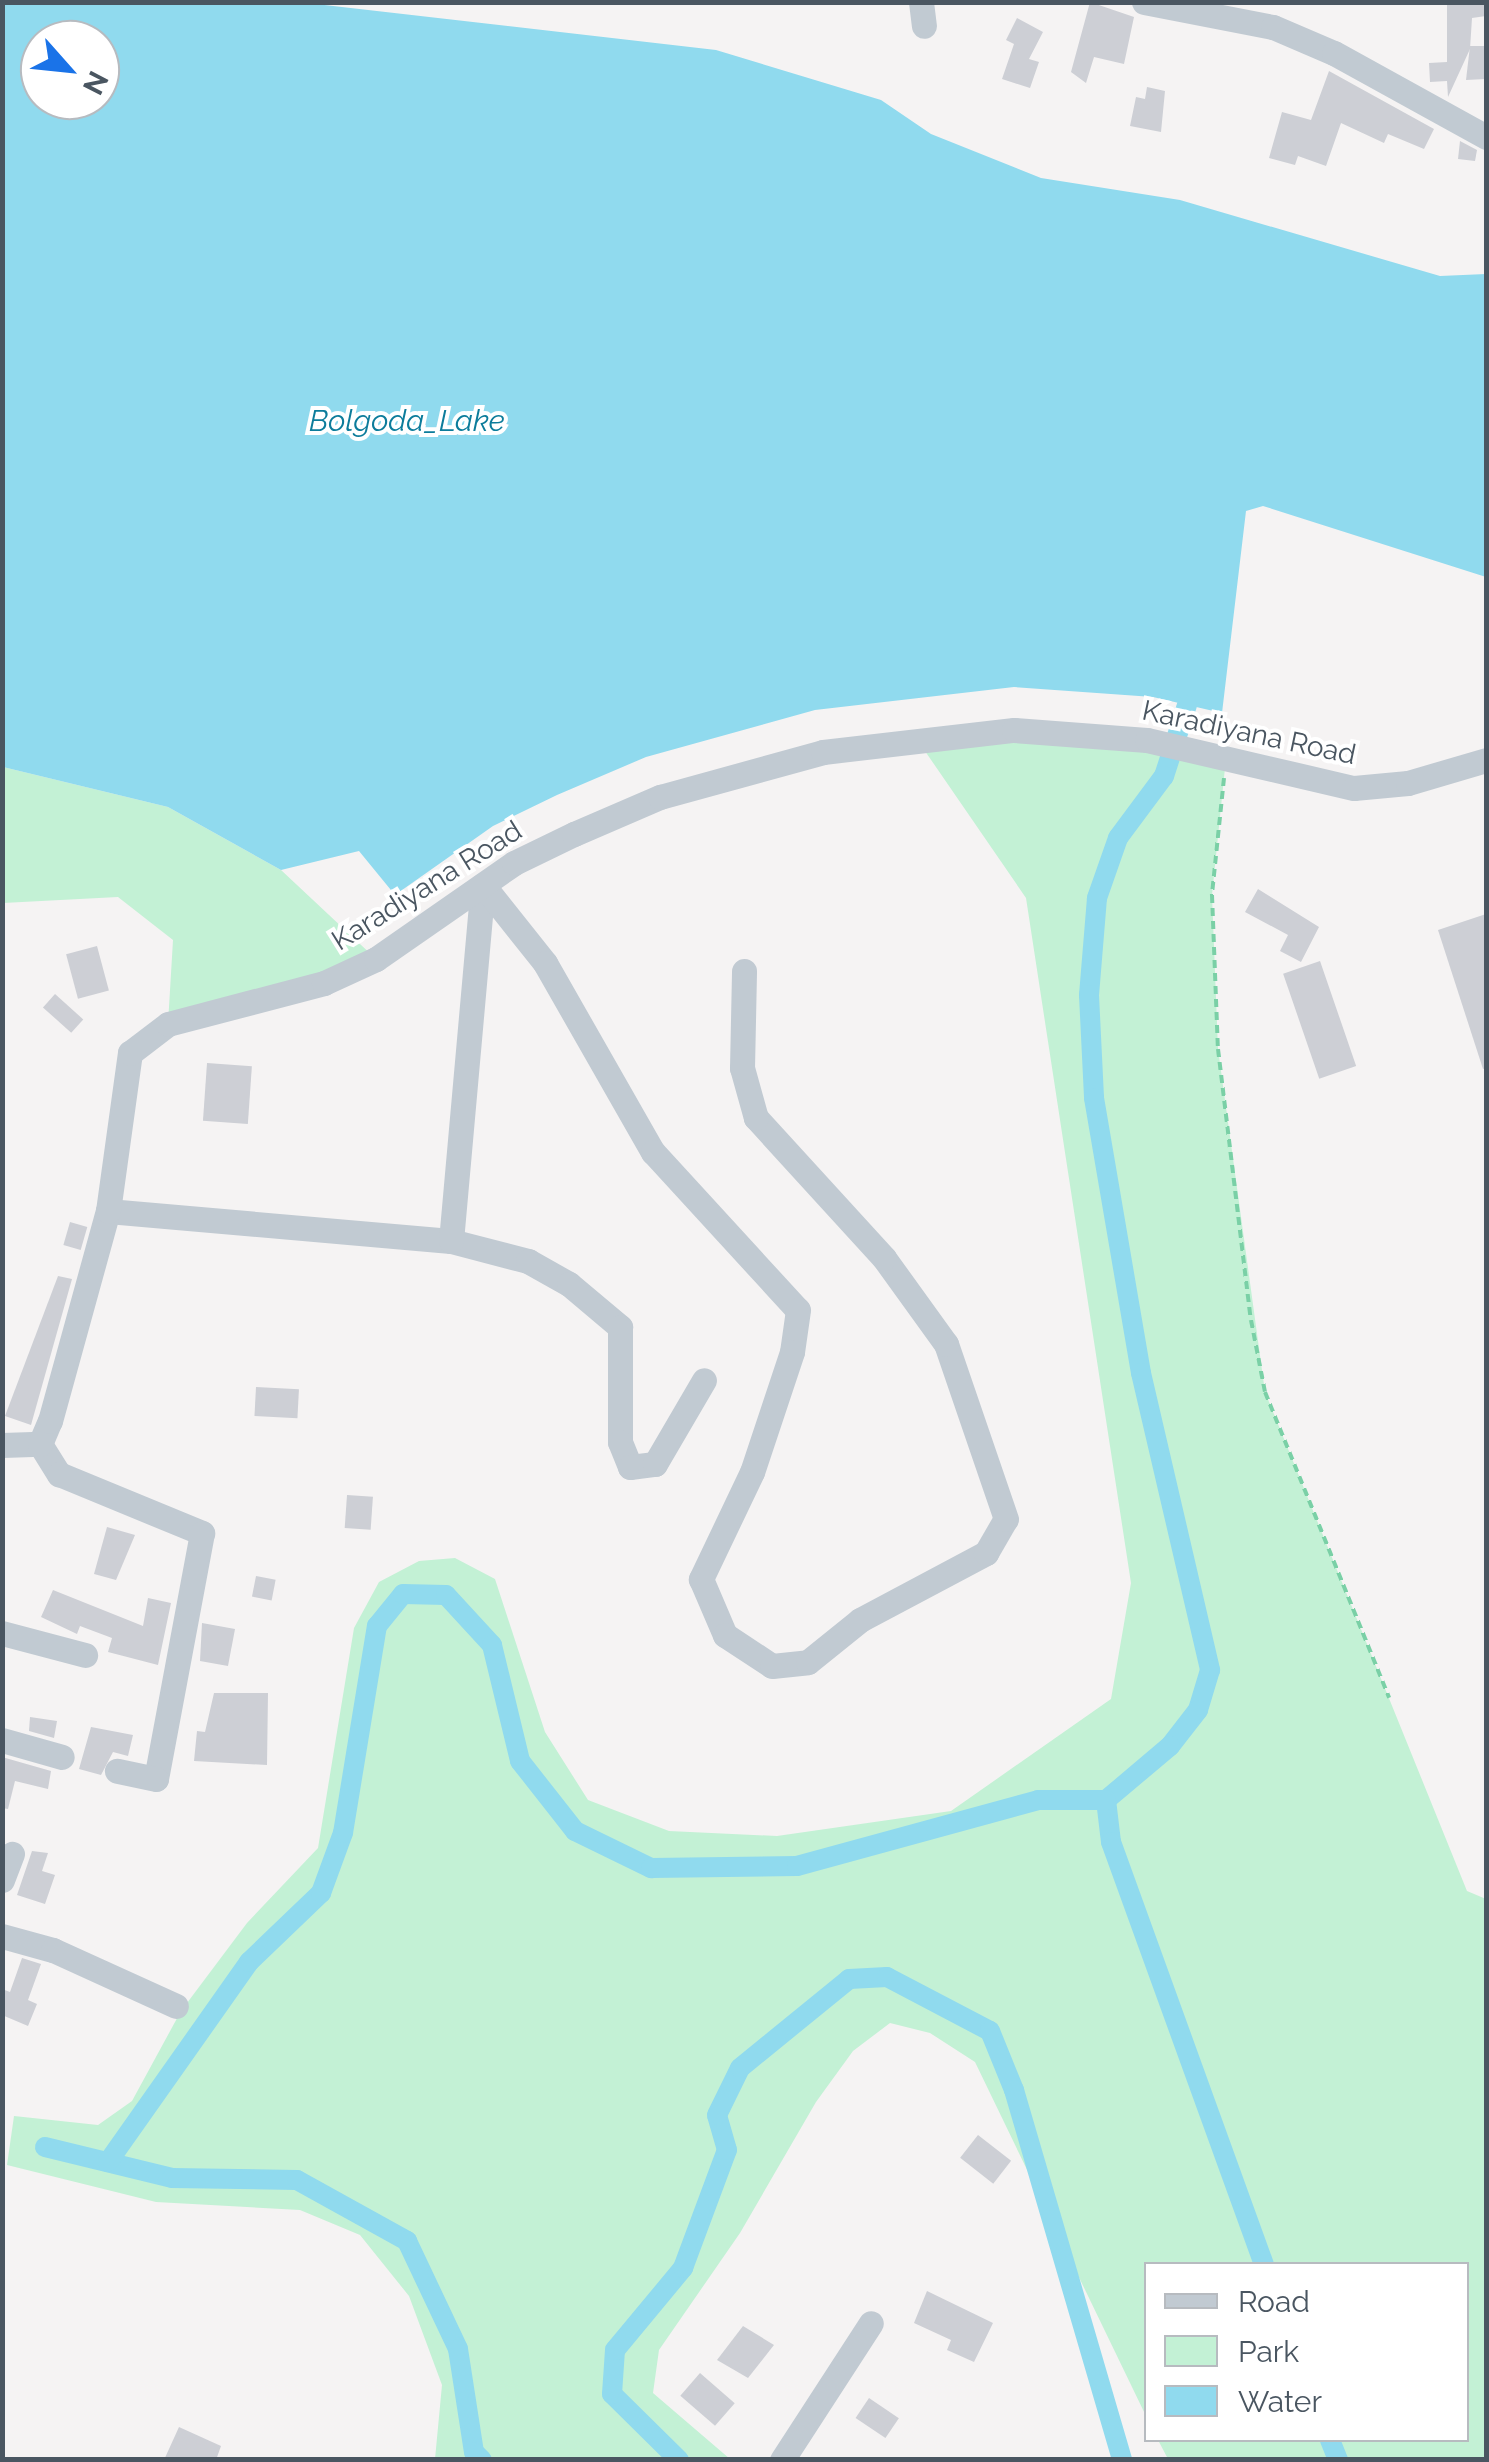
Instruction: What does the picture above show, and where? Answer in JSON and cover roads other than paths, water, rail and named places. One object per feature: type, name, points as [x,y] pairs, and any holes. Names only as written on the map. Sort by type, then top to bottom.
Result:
[{"type":"street","points":[[1144,2],[1274,15],[1486,137]]},
{"type":"street","name":"Karadiyana Road","points":[[40,1444],[84,1312],[108,1211],[130,1053],[148,1034],[324,983],[376,958],[514,863],[660,798],[824,752],[1014,730],[1147,740],[1354,788],[1408,783],[1486,760]]},
{"type":"street","points":[[482,885],[545,964],[653,1152],[798,1310],[792,1352],[752,1472],[702,1578],[725,1635],[772,1666],[808,1662],[860,1620],[945,1580],[986,1554],[1006,1519],[946,1344],[884,1258],[756,1118],[742,1068],[744,971]]},
{"type":"street","points":[[450,1240],[482,885]]},
{"type":"street","points":[[108,1211],[450,1240],[528,1261],[569,1284],[620,1327],[620,1442],[630,1467],[655,1464],[704,1380]]},
{"type":"street","points":[[2,1445],[40,1444],[59,1474],[202,1533],[156,1779],[117,1771]]},
{"type":"street","points":[[2,1633],[85,1656]]},
{"type":"street","points":[[2,1740],[62,1756]]},
{"type":"street","points":[[2,1880],[14,1855]]},
{"type":"street","points":[[2,1936],[53,1950],[176,2006]]},
{"type":"street","points":[[782,2460],[871,2323]]},
{"type":"water","name":"Bolgoda_Lake","points":[[2,3],[307,3],[716,50],[881,100],[931,134],[1041,178],[1180,200],[1440,276],[1486,274],[1486,577],[1263,506],[1246,511],[1222,713],[1153,697],[1014,687],[815,710],[646,757],[557,795],[493,826],[395,895],[359,851],[281,870],[168,807],[3,767]]},
{"type":"waterway","points":[[1187,705],[1164,776],[1118,838],[1097,898],[1089,995],[1094,1098],[1141,1373],[1210,1670],[1198,1710],[1170,1746],[1106,1800],[1111,1842],[1263,2262]]},
{"type":"waterway","points":[[108,2162],[249,1962],[321,1893],[343,1833],[377,1626],[403,1594],[446,1595],[492,1645],[520,1761],[575,1831],[651,1868],[797,1866],[1038,1800],[1106,1800]]},
{"type":"waterway","points":[[679,2460],[612,2394],[615,2350],[683,2268],[727,2150],[717,2115],[740,2068],[849,1979],[887,1977],[990,2031],[1014,2090],[1122,2460]]},
{"type":"waterway","points":[[45,2147],[172,2178],[297,2180],[407,2241],[458,2349],[474,2452],[482,2460]]},
{"type":"waterway","points":[[1331,2442],[1338,2460]]}]
